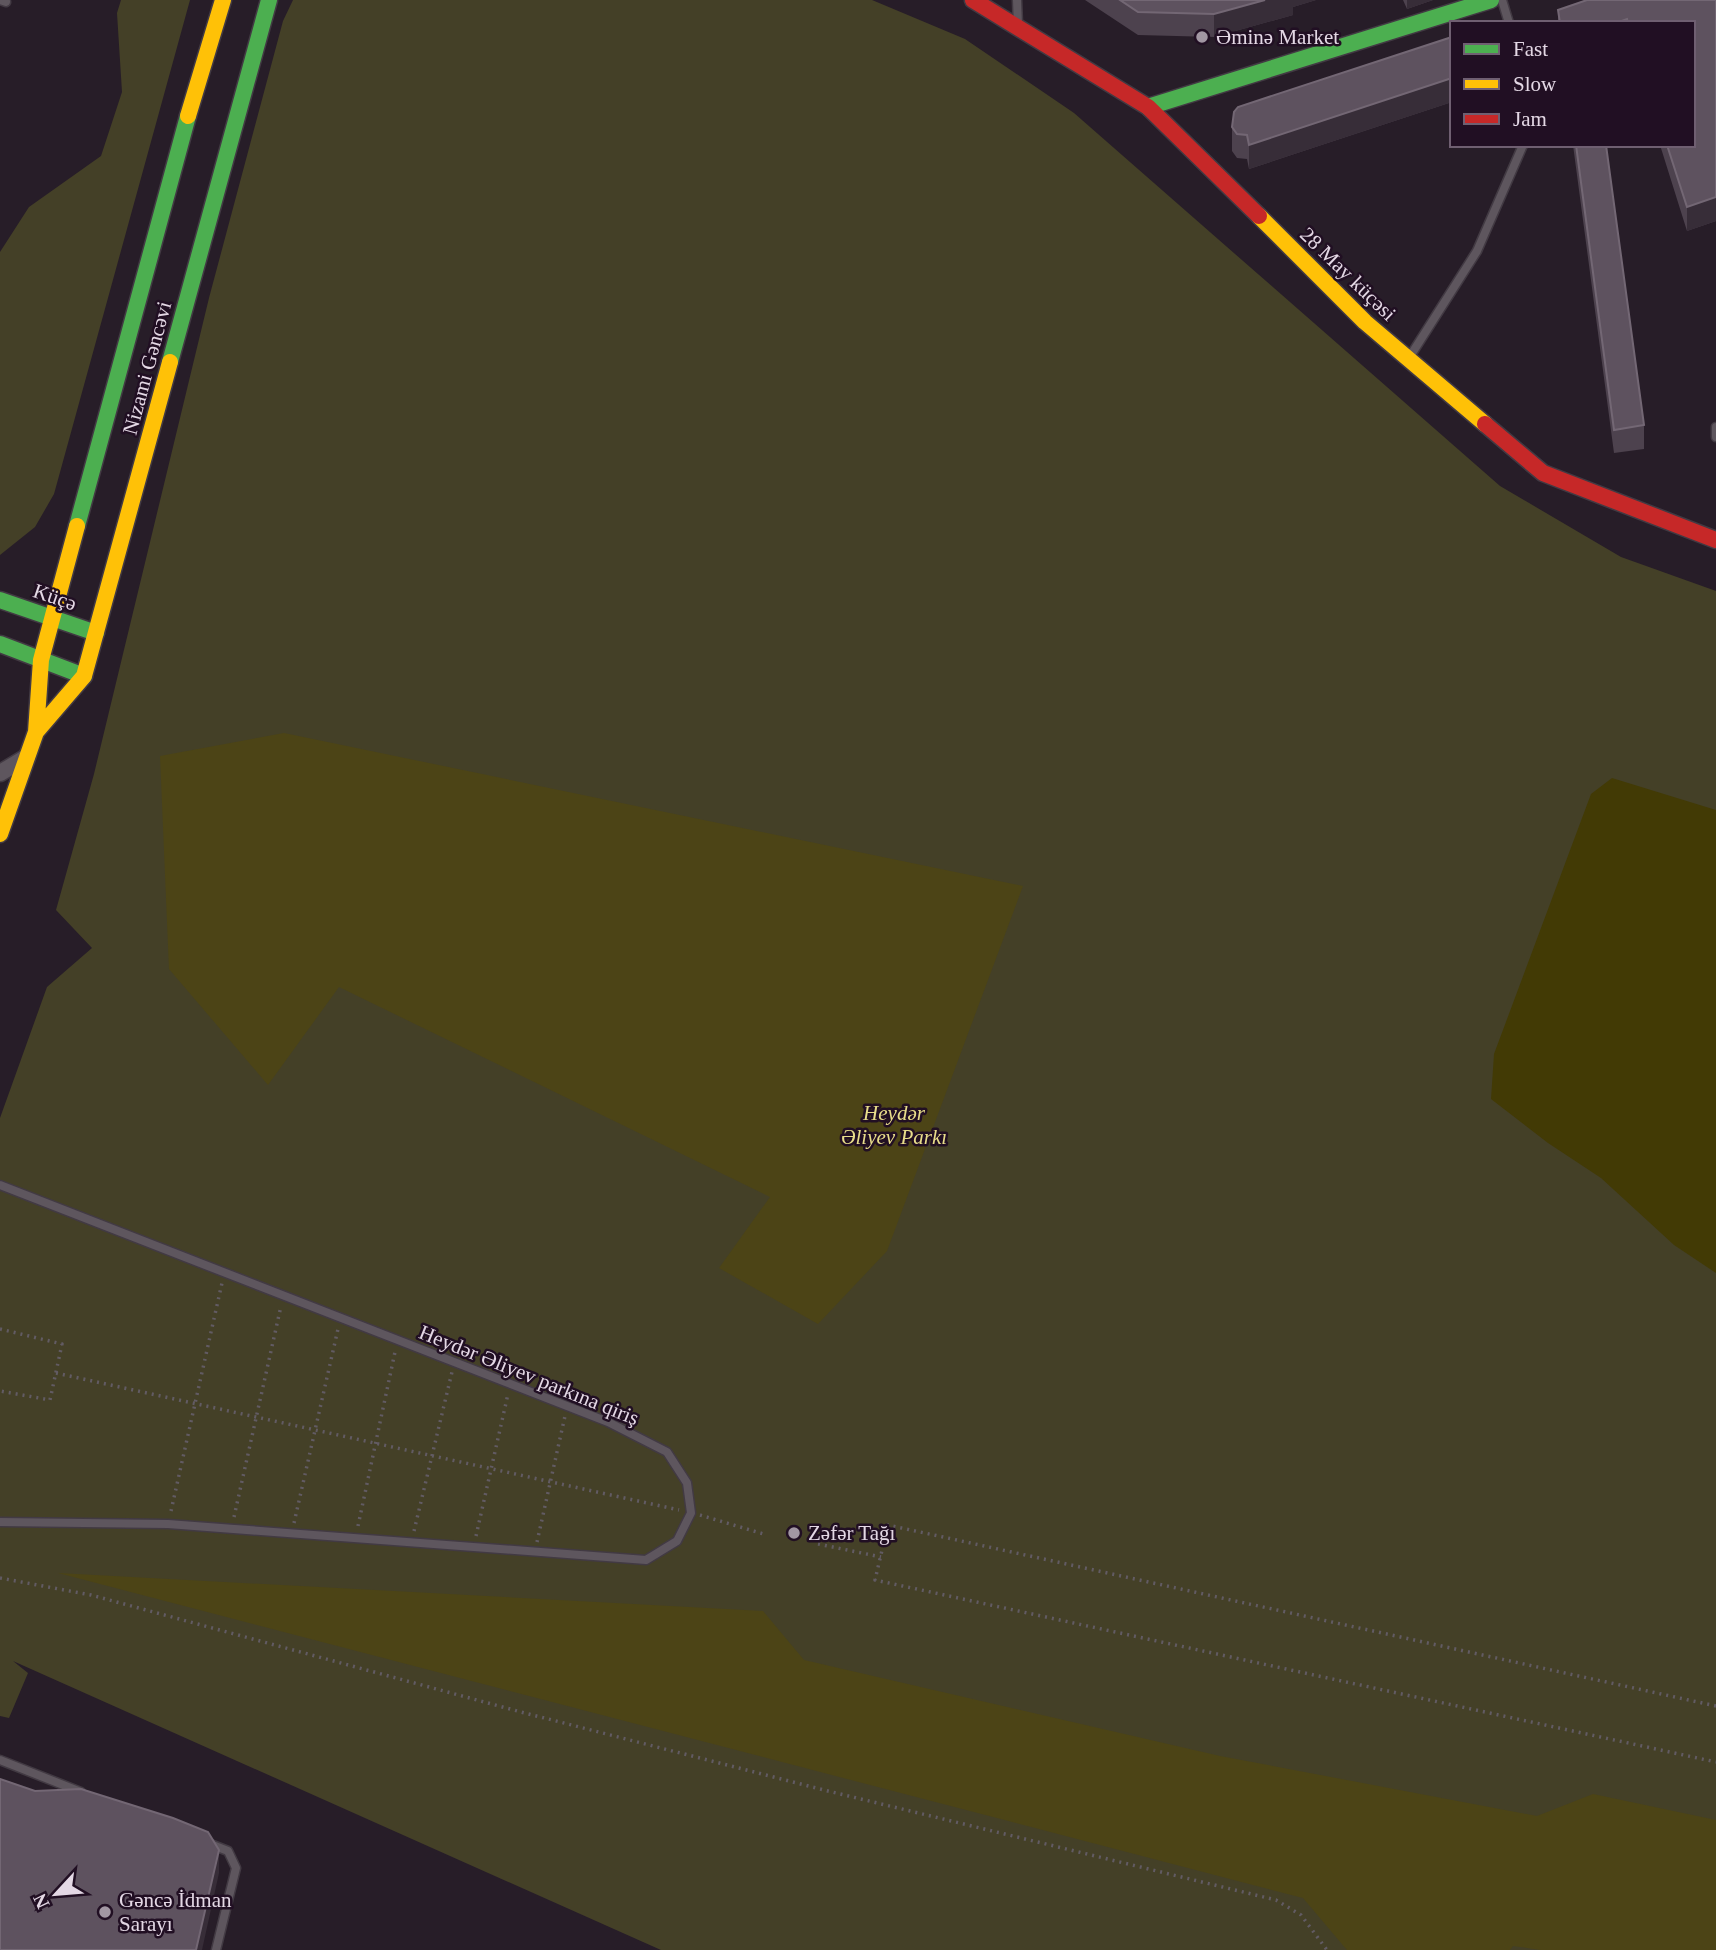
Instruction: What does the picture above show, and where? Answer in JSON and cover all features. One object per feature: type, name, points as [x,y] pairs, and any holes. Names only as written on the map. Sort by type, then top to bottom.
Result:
[{"type":"main road","name":"Nizami Gəncəvi","points":[[0,834],[36,732],[41,660],[192,102],[223,0]]},
{"type":"main road","name":"Nizami Gəncəvi","points":[[36,732],[83,676],[269,0]]},
{"type":"main road","name":"28 May küçəsi","points":[[972,0],[1148,107],[1365,322],[1543,473],[1716,540]]},
{"type":"main road","points":[[1148,107],[1490,0]]},
{"type":"main road","name":"Küçə","points":[[0,600],[96,633]]},
{"type":"main road","points":[[0,644],[83,676]]},
{"type":"street","points":[[0,774],[27,757]]},
{"type":"lane","points":[[1017,0],[1019,28]]},
{"type":"lane","points":[[1502,0],[1508,21]]},
{"type":"lane","points":[[1409,359],[1477,251],[1521,147]]},
{"type":"lane","points":[[1716,427],[1716,437]]},
{"type":"lane","name":"Heydər Əliyev parkına qiriş","points":[[0,1185],[608,1422],[667,1452],[687,1483],[691,1513]]},
{"type":"lane","points":[[0,1522],[168,1524],[646,1560],[677,1541],[691,1513]]},
{"type":"lane","points":[[0,1760],[89,1796]]},
{"type":"lane","points":[[203,1841],[228,1851],[236,1868],[216,1950]]},
{"type":"path","points":[[168,1524],[224,1272]]},
{"type":"path","points":[[231,1529],[283,1296]]},
{"type":"path","points":[[292,1532],[340,1318]]},
{"type":"path","points":[[0,1329],[62,1344],[50,1400],[0,1391]]},
{"type":"path","points":[[356,1538],[398,1340]]},
{"type":"path","points":[[411,1543],[454,1362]]},
{"type":"path","points":[[56,1373],[691,1513],[767,1535]]},
{"type":"path","points":[[473,1549],[510,1383]]},
{"type":"path","points":[[535,1551],[567,1406]]},
{"type":"path","points":[[1716,1706],[888,1525],[875,1580],[1716,1762]]},
{"type":"path","points":[[818,1544],[881,1556]]},
{"type":"path","points":[[0,1578],[91,1595],[828,1791],[1276,1900],[1301,1915],[1327,1950]]},
{"type":"green space","points":[[121,0],[190,0],[54,494],[35,527],[0,555],[0,252],[29,207],[101,156],[122,92],[117,13]]},
{"type":"green space","name":"Heydər Əliyev Parkı","points":[[293,0],[872,0],[965,39],[1074,113],[1500,486],[1621,557],[1716,591],[1716,1950],[661,1950],[13,1661],[28,1673],[9,1718],[0,1716],[0,1118],[47,987],[92,948],[56,910],[94,774],[209,298],[283,21]]},
{"type":"green space","points":[[284,733],[1023,886],[887,1251],[818,1324],[719,1268],[770,1197],[339,987],[268,1085],[169,969],[160,756]]},
{"type":"green space","points":[[58,1573],[763,1611],[804,1660],[1220,1756],[1537,1816],[1593,1794],[1716,1820],[1716,1950],[1541,1950],[1513,1946],[1510,1950],[1347,1950],[1303,1898]]},
{"type":"shaded area","points":[[1612,778],[1716,810],[1716,1273],[1674,1245],[1601,1178],[1548,1143],[1491,1099],[1494,1054],[1591,794]]},
{"type":"building","points":[[1120,0],[1265,0],[1214,14],[1138,12]]},
{"type":"building","points":[[1587,0],[1716,0],[1716,197],[1687,207],[1668,147],[1695,147],[1695,21],[1560,21],[1558,10]]},
{"type":"building","points":[[1450,38],[1450,79],[1249,145],[1247,135],[1237,134],[1232,127],[1234,112],[1238,107]]},
{"type":"building","points":[[1576,147],[1606,147],[1644,425],[1614,430]]},
{"type":"building","name":"Gəncə İdman Sarayı","points":[[0,1779],[35,1791],[81,1789],[208,1832],[219,1850],[196,1950],[0,1950]]},
{"type":"traffic: fast","points":[[170,362],[269,0]]},
{"type":"traffic: fast","points":[[1148,107],[1491,0]]},
{"type":"traffic: fast","points":[[77,526],[188,116]]},
{"type":"traffic: fast","points":[[0,600],[96,633]]},
{"type":"traffic: fast","points":[[0,644],[84,676]]},
{"type":"traffic: slow","points":[[188,116],[223,0]]},
{"type":"traffic: slow","points":[[1259,216],[1365,322],[1485,424]]},
{"type":"traffic: slow","points":[[36,732],[84,676],[170,362]]},
{"type":"traffic: slow","points":[[0,834],[36,732],[41,660],[77,526]]},
{"type":"traffic: jam","points":[[973,0],[1148,107],[1259,216]]},
{"type":"traffic: jam","points":[[1485,424],[1543,473],[1716,540]]},
{"type":"place","name":"Əminə Market","points":[[1202,37]]},
{"type":"place","name":"Zəfər Tağı","points":[[794,1533]]},
{"type":"place","name":"Gəncə İdman Sarayı","points":[[105,1912]]}]
